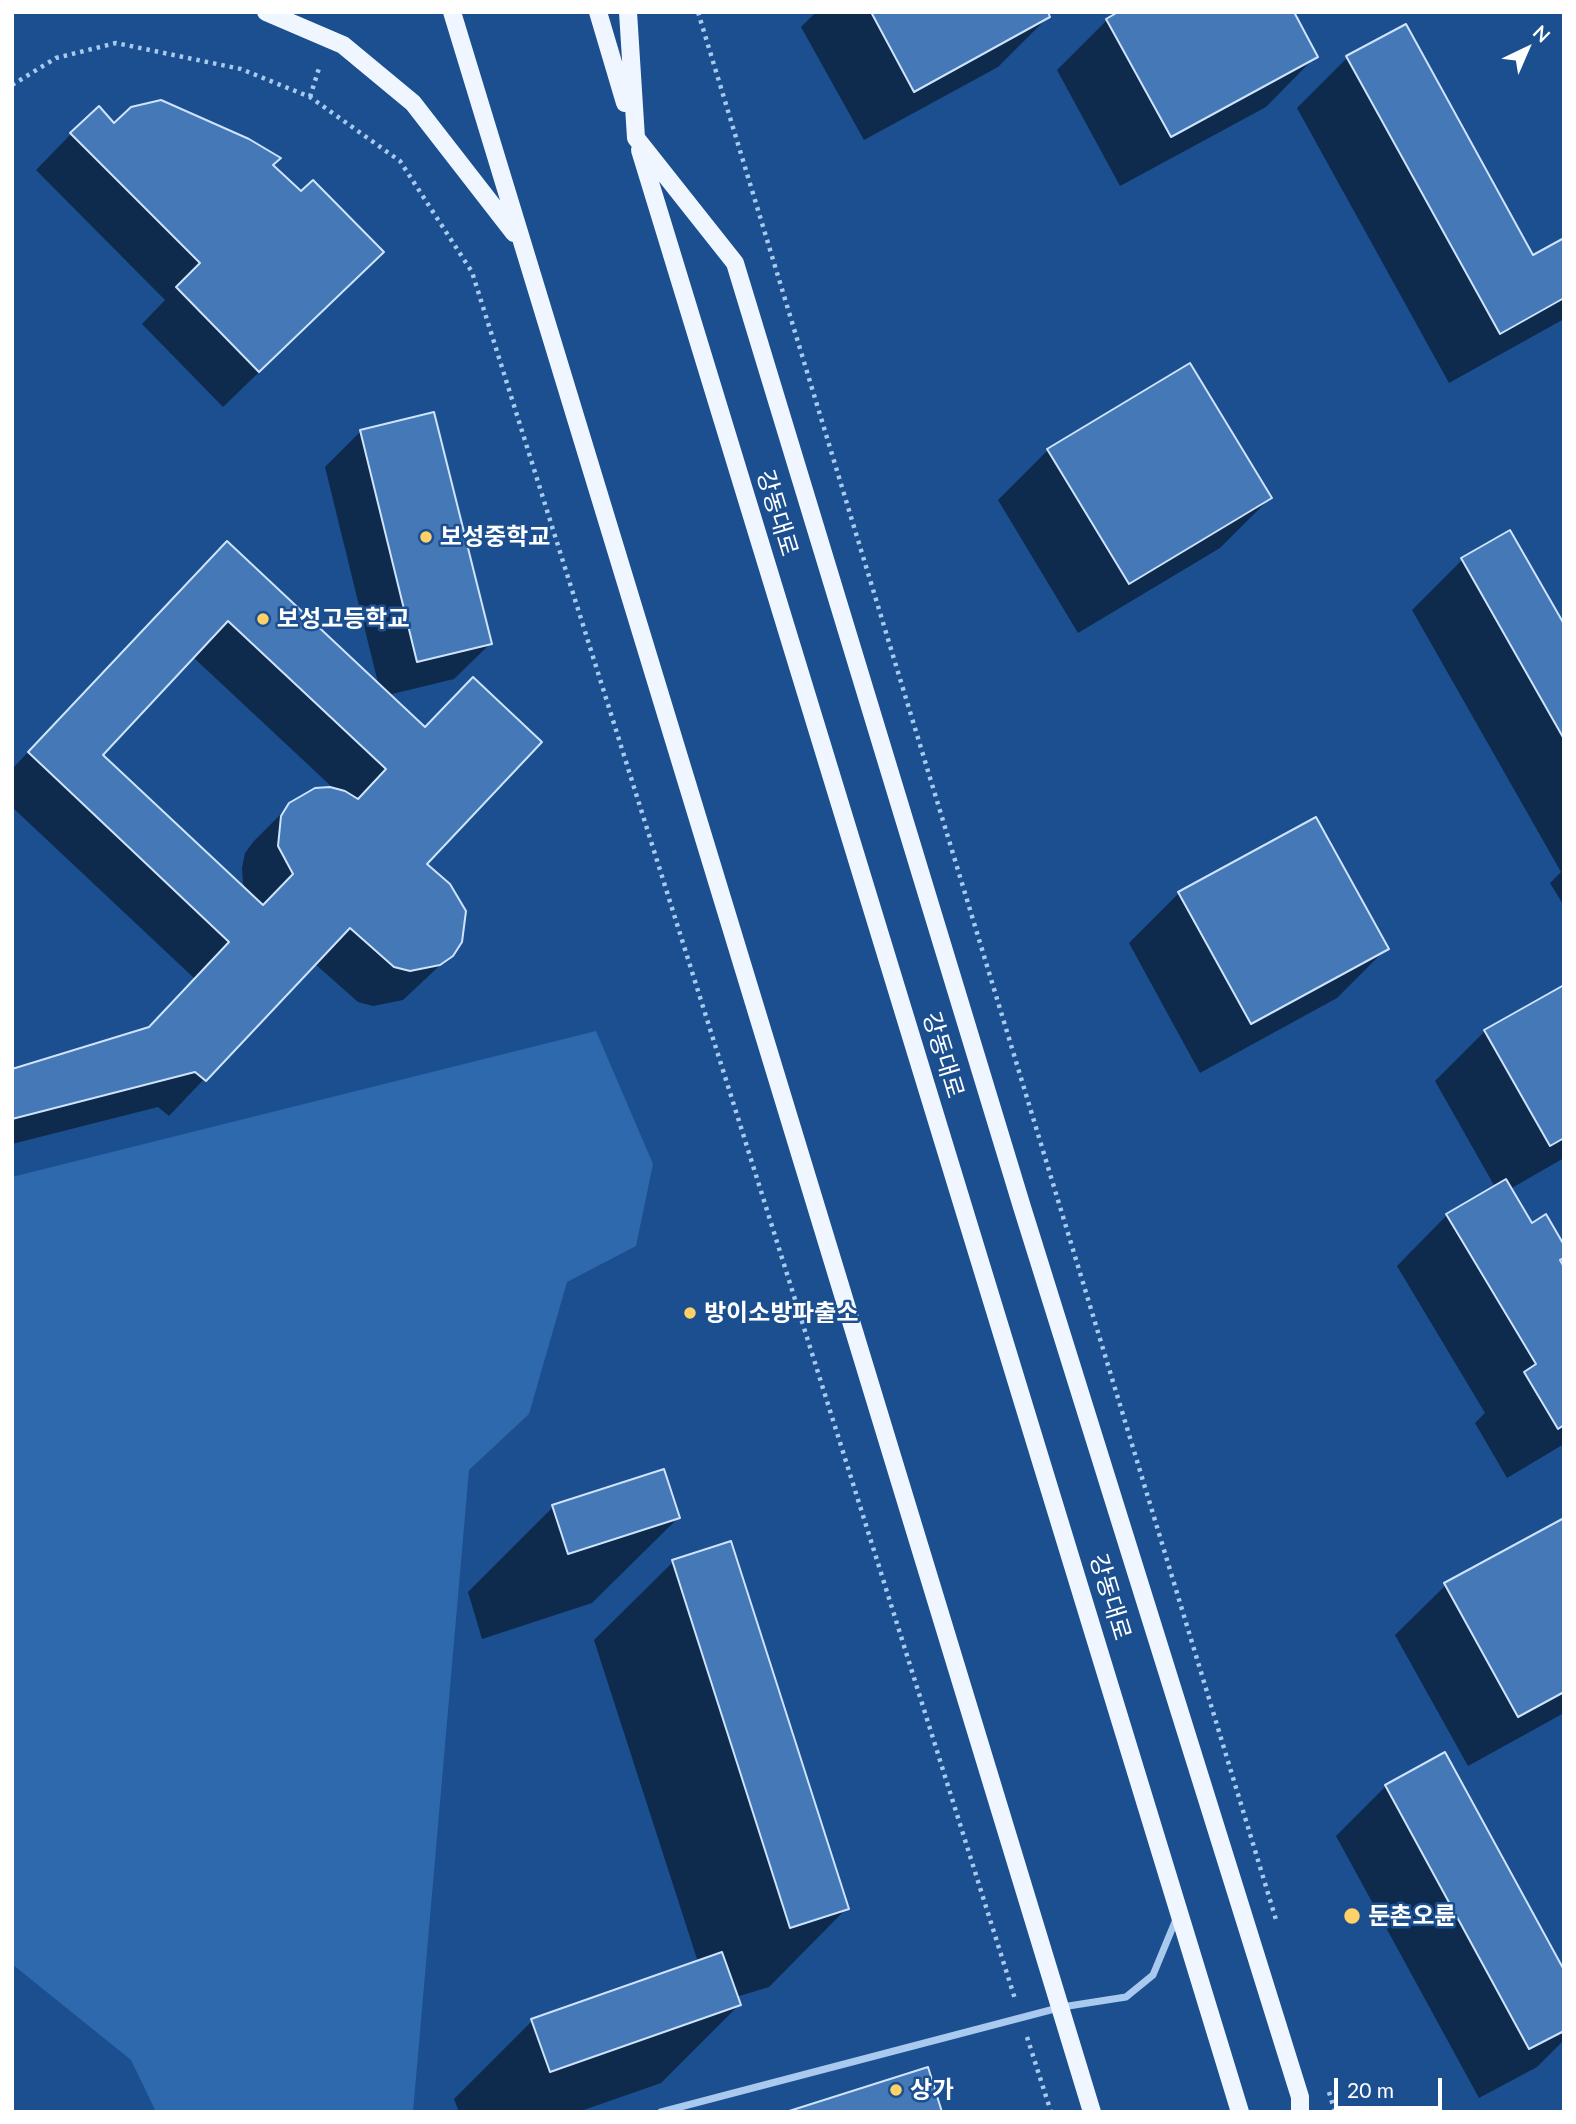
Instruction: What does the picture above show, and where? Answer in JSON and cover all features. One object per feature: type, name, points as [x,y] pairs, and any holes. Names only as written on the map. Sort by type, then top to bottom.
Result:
[{"type":"main road","points":[[266,12],[343,46],[413,103],[521,242]]},
{"type":"main road","points":[[452,12],[1092,2112]]},
{"type":"main road","name":"강동대로","points":[[598,12],[1240,2112]]},
{"type":"main road","points":[[628,12],[636,138],[735,263],[1022,1207],[1300,2097],[1300,2112]]},
{"type":"street","points":[[661,2112],[1062,2007],[1126,1997],[1153,1975],[1180,1909]]},
{"type":"path","points":[[698,12],[1278,1926]]},
{"type":"path","points":[[12,85],[56,58],[116,43],[241,69],[310,97],[401,162],[472,272],[1051,2112]]},
{"type":"path","points":[[1326,2085],[1335,2112]]},
{"type":"shaded area","points":[[596,1031],[653,1164],[636,1246],[567,1282],[529,1414],[469,1470],[413,2112],[156,2112],[131,2060],[12,1964],[12,1177]]},
{"type":"building","points":[[871,12],[1048,12],[1050,17],[914,92]]},
{"type":"building","points":[[1118,12],[1294,12],[1318,57],[1171,137],[1106,19]]},
{"type":"building","points":[[1406,24],[1533,255],[1564,238],[1564,298],[1500,334],[1346,56]]},
{"type":"building","points":[[161,100],[249,139],[281,158],[273,165],[301,191],[313,180],[384,252],[259,372],[176,287],[200,263],[70,133],[99,106],[114,123],[131,107]]},
{"type":"building","points":[[1190,363],[1272,498],[1129,584],[1047,449]]},
{"type":"building","name":"보성중학교","points":[[434,412],[492,644],[417,662],[360,430]]},
{"type":"building","points":[[1510,530],[1564,624],[1564,739],[1461,558]]},
{"type":"building","points":[[227,541],[425,727],[473,677],[542,742],[427,864],[450,884],[466,911],[462,942],[453,956],[440,965],[410,971],[394,967],[350,928],[206,1081],[195,1072],[12,1119],[12,1069],[149,1027],[229,942],[28,752]],"holes":[[[228,621],[386,769],[358,799],[345,791],[330,787],[315,788],[289,803],[281,816],[278,846],[293,874],[263,905],[103,755]]]},
{"type":"building","points":[[1316,817],[1389,949],[1251,1024],[1178,892]]},
{"type":"building","points":[[1564,985],[1564,1138],[1550,1146],[1484,1030]]},
{"type":"building","points":[[1506,1179],[1532,1223],[1546,1214],[1564,1245],[1564,1258],[1560,1260],[1564,1267],[1564,1425],[1558,1429],[1524,1372],[1536,1364],[1446,1214]]},
{"type":"building","points":[[664,1469],[680,1518],[568,1554],[552,1505]]},
{"type":"building","points":[[1564,1518],[1564,1692],[1518,1717],[1444,1583]]},
{"type":"building","points":[[731,1541],[849,1909],[790,1928],[672,1560]]},
{"type":"building","points":[[1445,1752],[1564,1970],[1564,2031],[1529,2049],[1385,1785]]},
{"type":"building","points":[[722,1952],[741,2005],[550,2072],[531,2019]]},
{"type":"building","name":"상가","points":[[928,2067],[942,2112],[786,2112]]},
{"type":"place","name":"보성중학교","points":[[426,537]]},
{"type":"place","name":"보성고등학교","points":[[263,619]]},
{"type":"place","name":"방이소방파출소","points":[[690,1313]]},
{"type":"place","name":"둔촌오륜","points":[[1352,1916]]},
{"type":"place","name":"상가","points":[[896,2090]]}]
